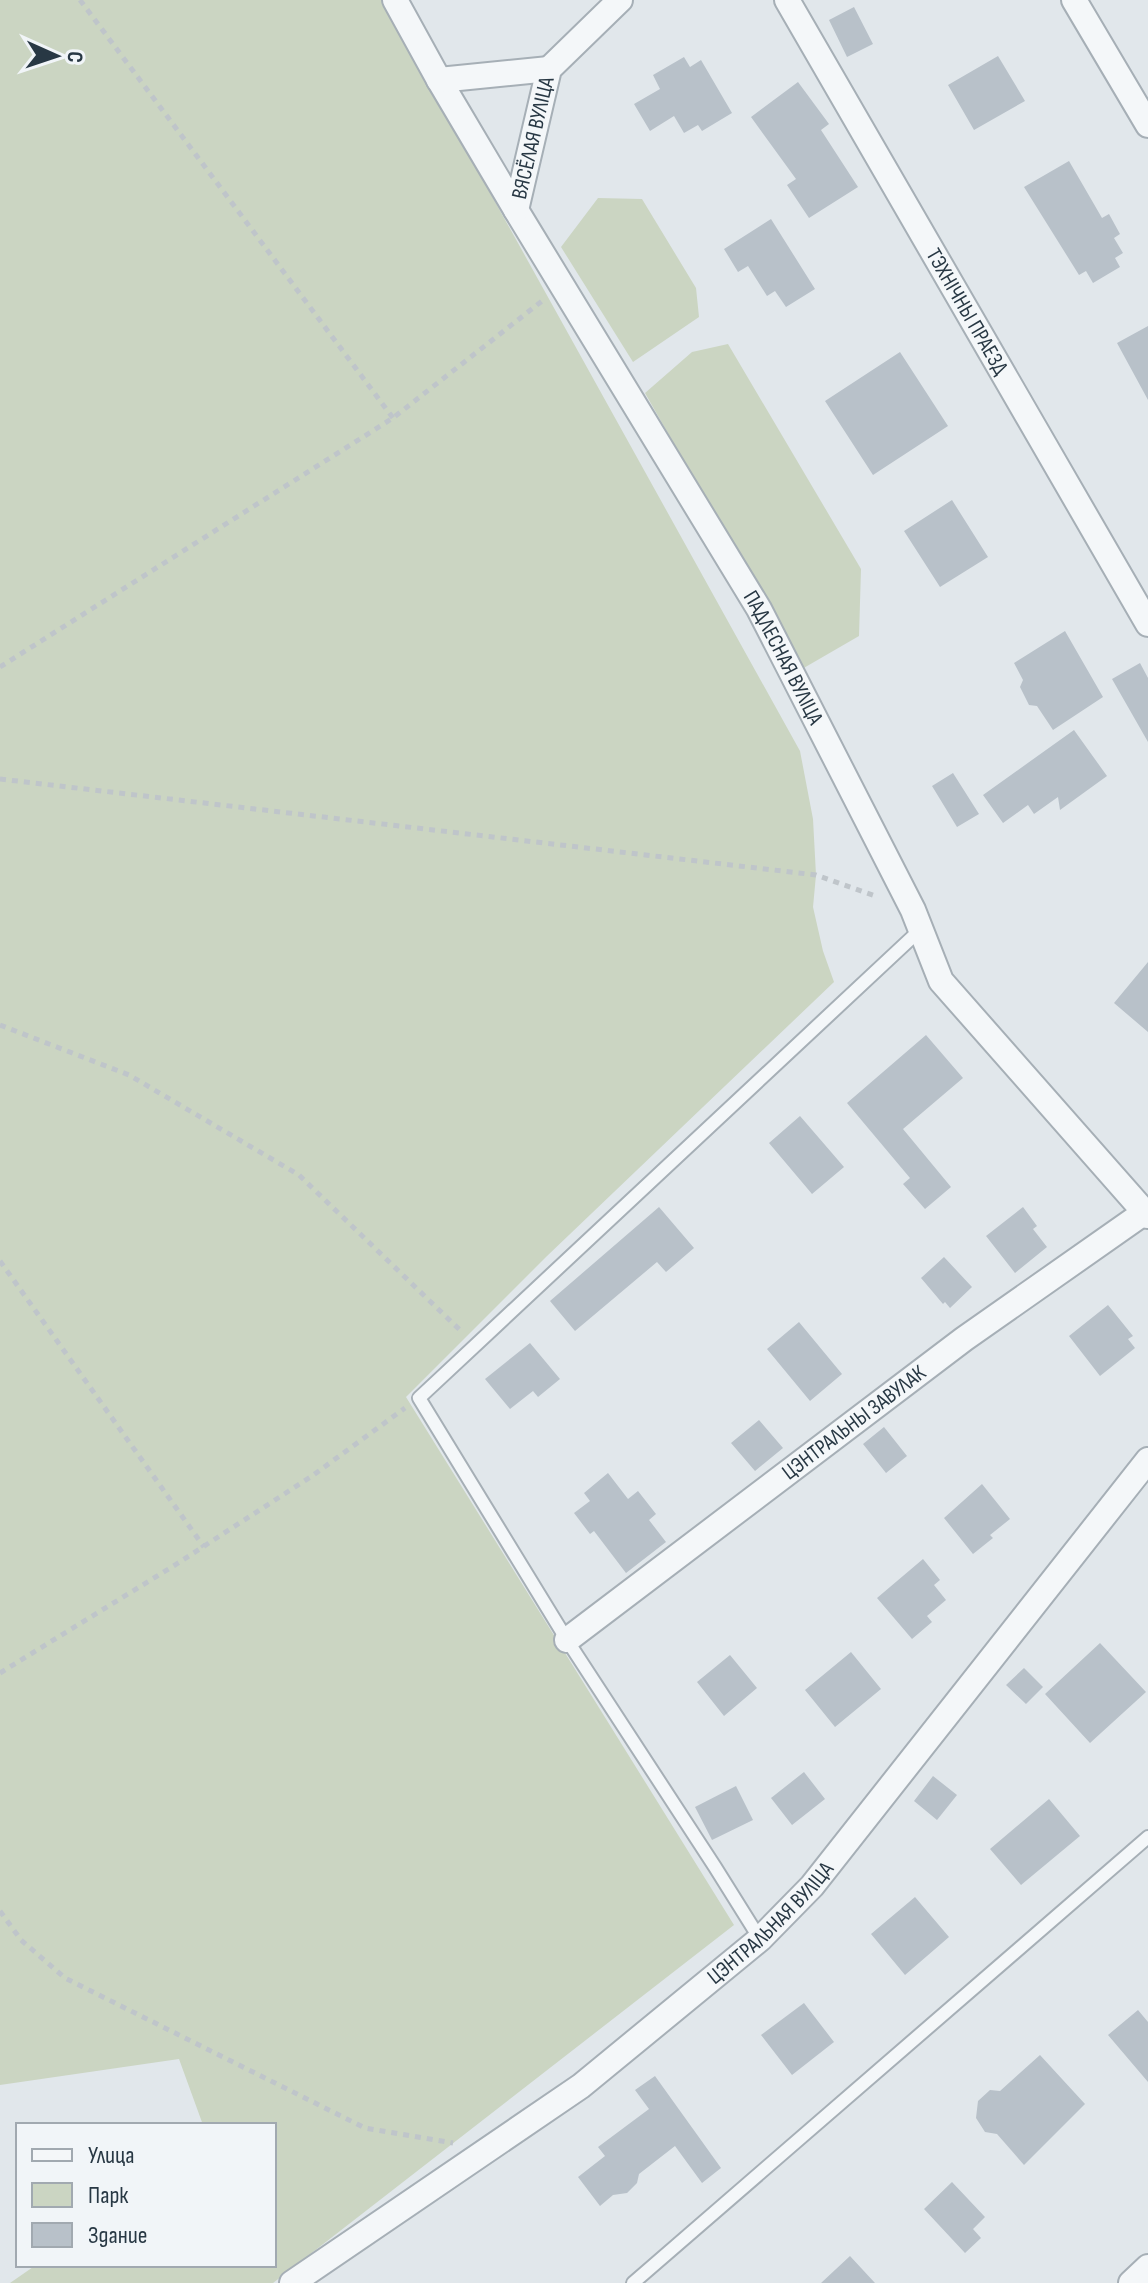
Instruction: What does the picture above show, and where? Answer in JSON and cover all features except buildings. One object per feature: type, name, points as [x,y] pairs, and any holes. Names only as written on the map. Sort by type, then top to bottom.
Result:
[{"type":"street","name":"ПАДЛЕСНАЯ ВУЛІЦА","points":[[395,0],[516,210],[759,609],[917,920],[941,981],[1147,1214]]},
{"type":"street","name":"ВЯСЁЛАЯ ВУЛІЦА","points":[[516,210],[549,69],[620,0]]},
{"type":"street","name":"ТЭХНІЧНЫ ПРАЕЗД","points":[[787,0],[1148,624]]},
{"type":"street","points":[[1074,0],[1148,125]]},
{"type":"street","points":[[439,80],[549,69]]},
{"type":"street","name":"ЦЭНТРАЛЬНЫ ЗАВУЛАК","points":[[567,1640],[964,1339],[1147,1214]]},
{"type":"street","name":"ЦЭНТРАЛЬНАЯ ВУЛІЦА","points":[[292,2283],[581,2086],[760,1939],[812,1886],[1148,1460]]},
{"type":"street","points":[[1131,2283],[1148,2267]]},
{"type":"lane","points":[[760,1939],[567,1640],[419,1398],[917,920]]},
{"type":"lane","points":[[633,2283],[1148,1837]]},
{"type":"path","points":[[80,0],[393,418]]},
{"type":"path","points":[[0,667],[393,418],[562,285]]},
{"type":"path","points":[[0,779],[816,875],[917,920]]},
{"type":"path","points":[[0,1025],[129,1075],[299,1175],[475,1345]]},
{"type":"path","points":[[0,1261],[204,1547]]},
{"type":"path","points":[[0,1673],[204,1547],[312,1476],[419,1398]]},
{"type":"path","points":[[0,1911],[21,1940],[65,1978],[365,2128],[489,2149]]},
{"type":"green space","points":[[0,0],[383,0],[800,751],[813,819],[816,875],[813,907],[834,982],[547,1256],[406,1397],[734,1925],[273,2283],[10,2283],[33,2267],[276,2267],[276,2123],[202,2123],[179,2059],[0,2085]]},
{"type":"green space","points":[[598,198],[642,199],[696,288],[699,317],[633,362],[561,247]]},
{"type":"green space","points":[[728,344],[861,569],[859,636],[802,669],[645,393],[692,352]]}]
